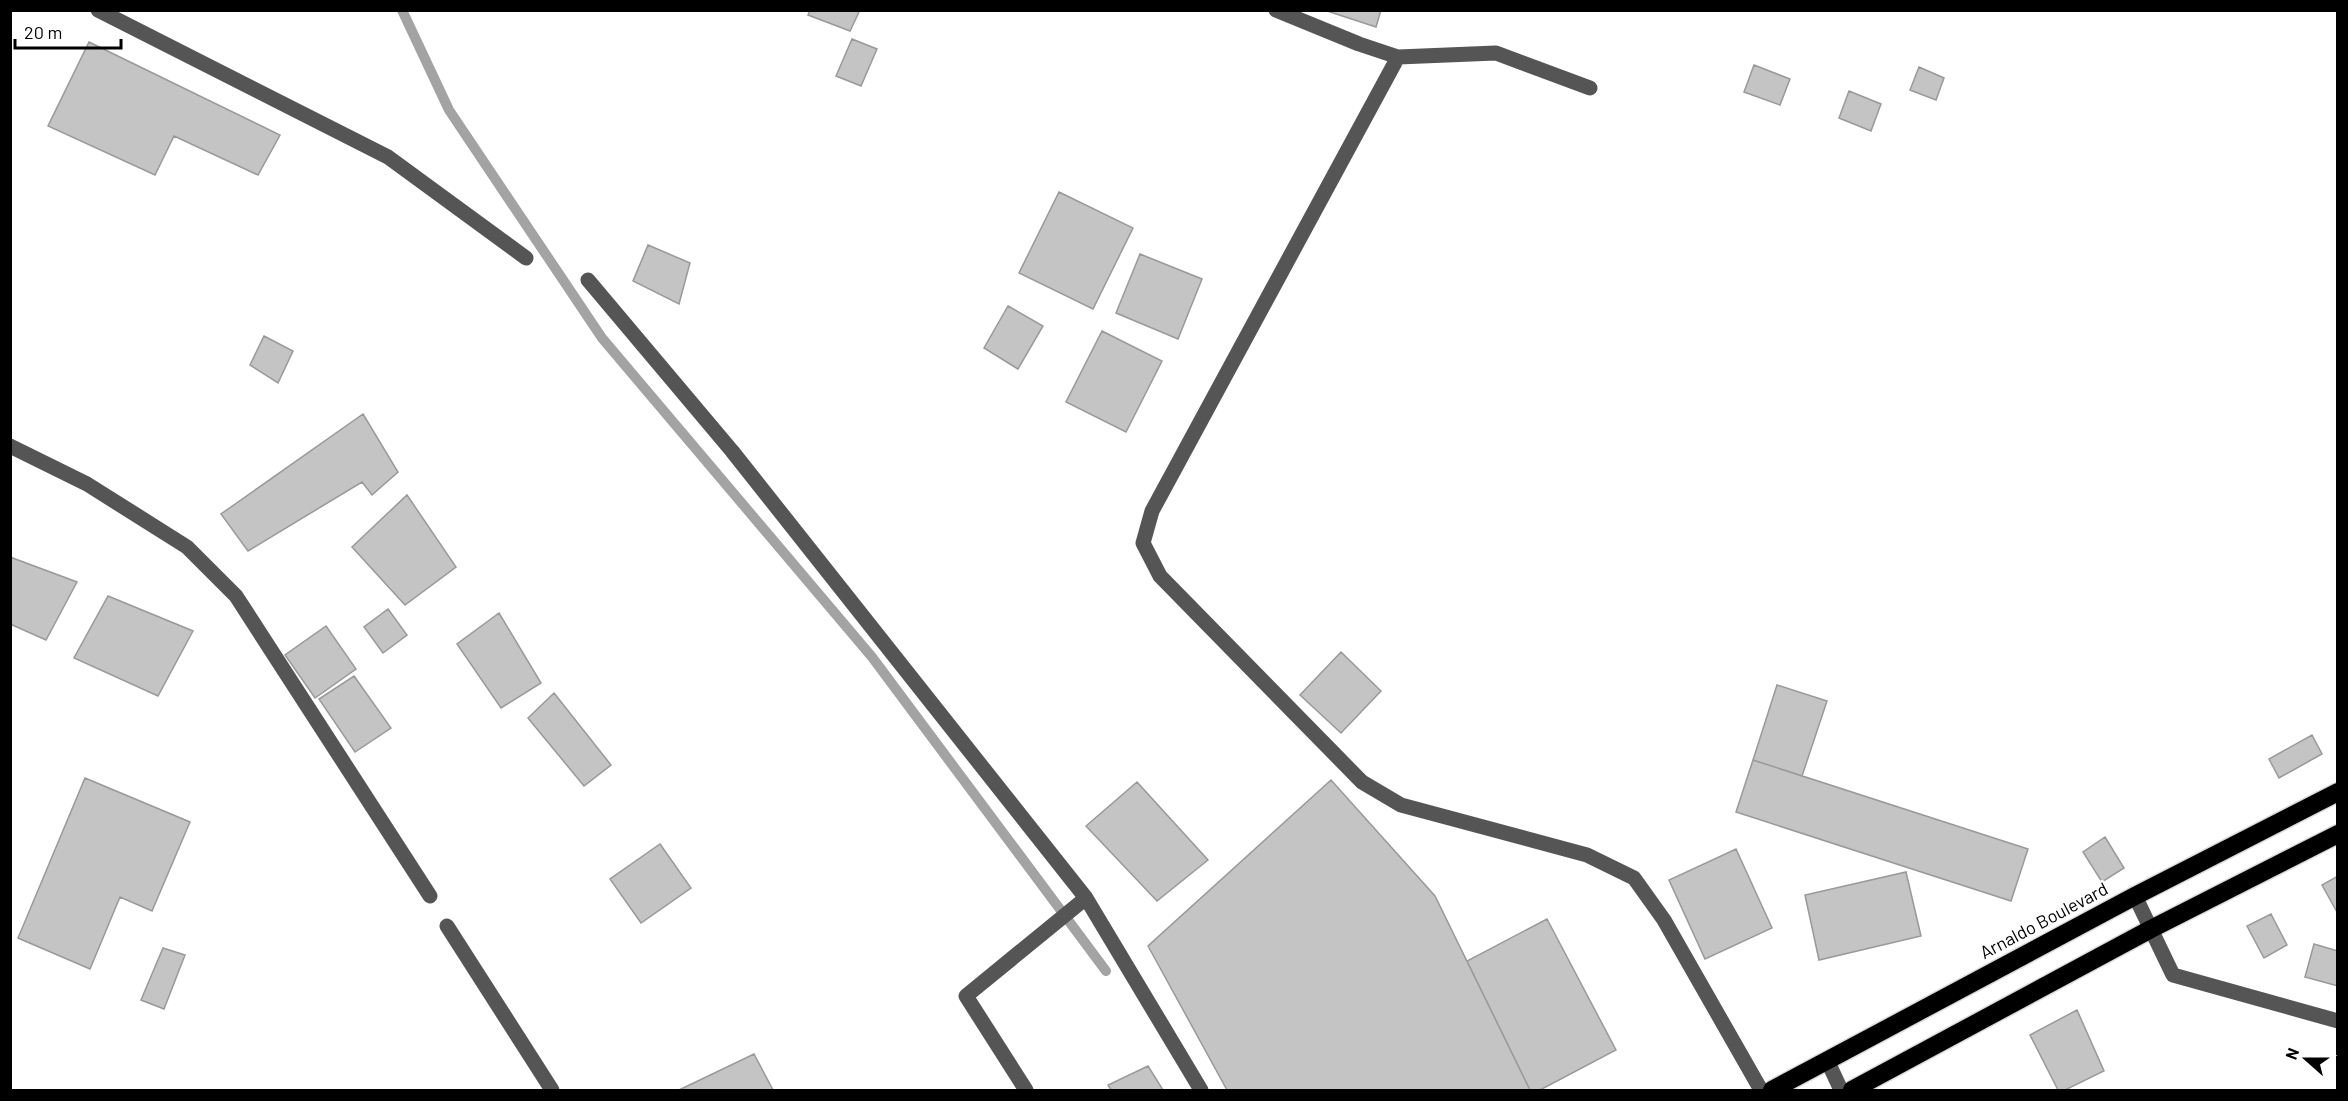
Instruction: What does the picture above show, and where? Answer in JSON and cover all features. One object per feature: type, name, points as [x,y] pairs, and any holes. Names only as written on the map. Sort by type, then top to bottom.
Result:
[{"type":"highway","name":"Arnaldo Boulevard","points":[[1772,1090],[2135,896],[2337,792]]},
{"type":"highway","points":[[1852,1090],[2151,929],[2337,834]]},
{"type":"street","points":[[98,10],[388,158],[526,258]]},
{"type":"street","points":[[1276,10],[1359,44],[1398,57],[1496,53],[1590,87]]},
{"type":"street","points":[[1398,57],[1152,511],[1143,543],[1160,576],[1362,782],[1401,805],[1587,855],[1634,878],[1664,920],[1761,1090]]},
{"type":"street","points":[[588,280],[732,451],[1086,898],[1201,1090]]},
{"type":"street","points":[[10,446],[87,484],[187,547],[236,596],[430,896]]},
{"type":"street","points":[[2135,896],[2174,975],[2337,1021]]},
{"type":"street","points":[[1026,1090],[966,996],[1086,898]]},
{"type":"street","points":[[447,926],[552,1090]]},
{"type":"street","points":[[1827,1060],[1841,1090]]},
{"type":"building","points":[[810,10],[860,10],[850,31],[808,15]]},
{"type":"building","points":[[1324,10],[1381,10],[1376,27]]},
{"type":"building","points":[[852,39],[877,49],[861,86],[836,76]]},
{"type":"building","points":[[89,42],[280,135],[258,175],[174,136],[155,175],[48,126]]},
{"type":"building","points":[[1754,65],[1790,79],[1780,105],[1744,92]]},
{"type":"building","points":[[1919,67],[1944,78],[1936,100],[1910,90]]},
{"type":"building","points":[[1849,91],[1881,104],[1871,131],[1839,118]]},
{"type":"building","points":[[1059,192],[1133,228],[1093,309],[1019,273]]},
{"type":"building","points":[[648,245],[690,263],[679,304],[633,281]]},
{"type":"building","points":[[1140,254],[1202,279],[1178,339],[1116,313]]},
{"type":"building","points":[[1008,306],[1043,326],[1018,369],[984,348]]},
{"type":"building","points":[[1102,331],[1162,361],[1126,432],[1066,402]]},
{"type":"building","points":[[264,336],[293,351],[278,383],[250,365]]},
{"type":"building","points":[[363,414],[398,472],[372,495],[362,482],[248,551],[221,514]]},
{"type":"building","points":[[407,495],[456,567],[405,605],[352,547]]},
{"type":"building","points":[[10,557],[77,582],[46,640],[10,624]]},
{"type":"building","points":[[108,596],[193,631],[158,696],[74,658]]},
{"type":"building","points":[[388,609],[407,635],[383,653],[364,627]]},
{"type":"building","points":[[499,613],[541,683],[501,708],[457,644]]},
{"type":"building","points":[[326,626],[356,669],[315,698],[285,655]]},
{"type":"building","points":[[1341,652],[1381,691],[1341,733],[1300,695]]},
{"type":"building","points":[[354,676],[391,728],[355,752],[319,699]]},
{"type":"building","points":[[1777,685],[1827,701],[1802,776],[1753,760]]},
{"type":"building","points":[[554,693],[611,765],[584,786],[528,718]]},
{"type":"building","points":[[2312,735],[2322,754],[2279,778],[2269,759]]},
{"type":"building","points":[[1753,760],[2028,849],[2011,901],[1736,812]]},
{"type":"building","points":[[85,778],[190,822],[152,911],[120,897],[90,969],[18,938]]},
{"type":"building","points":[[1331,780],[1435,896],[1530,1090],[1227,1090],[1148,946]]},
{"type":"building","points":[[1137,782],[1208,860],[1157,901],[1086,826]]},
{"type":"building","points":[[2105,837],[2124,868],[2102,882],[2083,852]]},
{"type":"building","points":[[660,844],[691,888],[641,923],[610,879]]},
{"type":"building","points":[[1736,849],[1772,928],[1705,959],[1669,880]]},
{"type":"building","points":[[1906,872],[1921,936],[1819,960],[1805,895]]},
{"type":"building","points":[[2338,876],[2338,914],[2322,885]]},
{"type":"building","points":[[2271,914],[2287,945],[2264,958],[2247,926]]},
{"type":"building","points":[[1547,919],[1616,1050],[1540,1090],[1530,1090],[1467,961]]},
{"type":"building","points":[[2314,944],[2338,951],[2338,986],[2305,977]]},
{"type":"building","points":[[163,948],[185,955],[164,1009],[141,1000]]},
{"type":"building","points":[[2077,1010],[2104,1071],[2065,1090],[2058,1090],[2030,1035]]},
{"type":"building","points":[[754,1054],[773,1090],[679,1090]]},
{"type":"building","points":[[1148,1066],[1163,1090],[1111,1090],[1108,1085]]},
{"type":"waterway","points":[[402,10],[449,110],[602,338],[872,657],[1106,971]]}]
